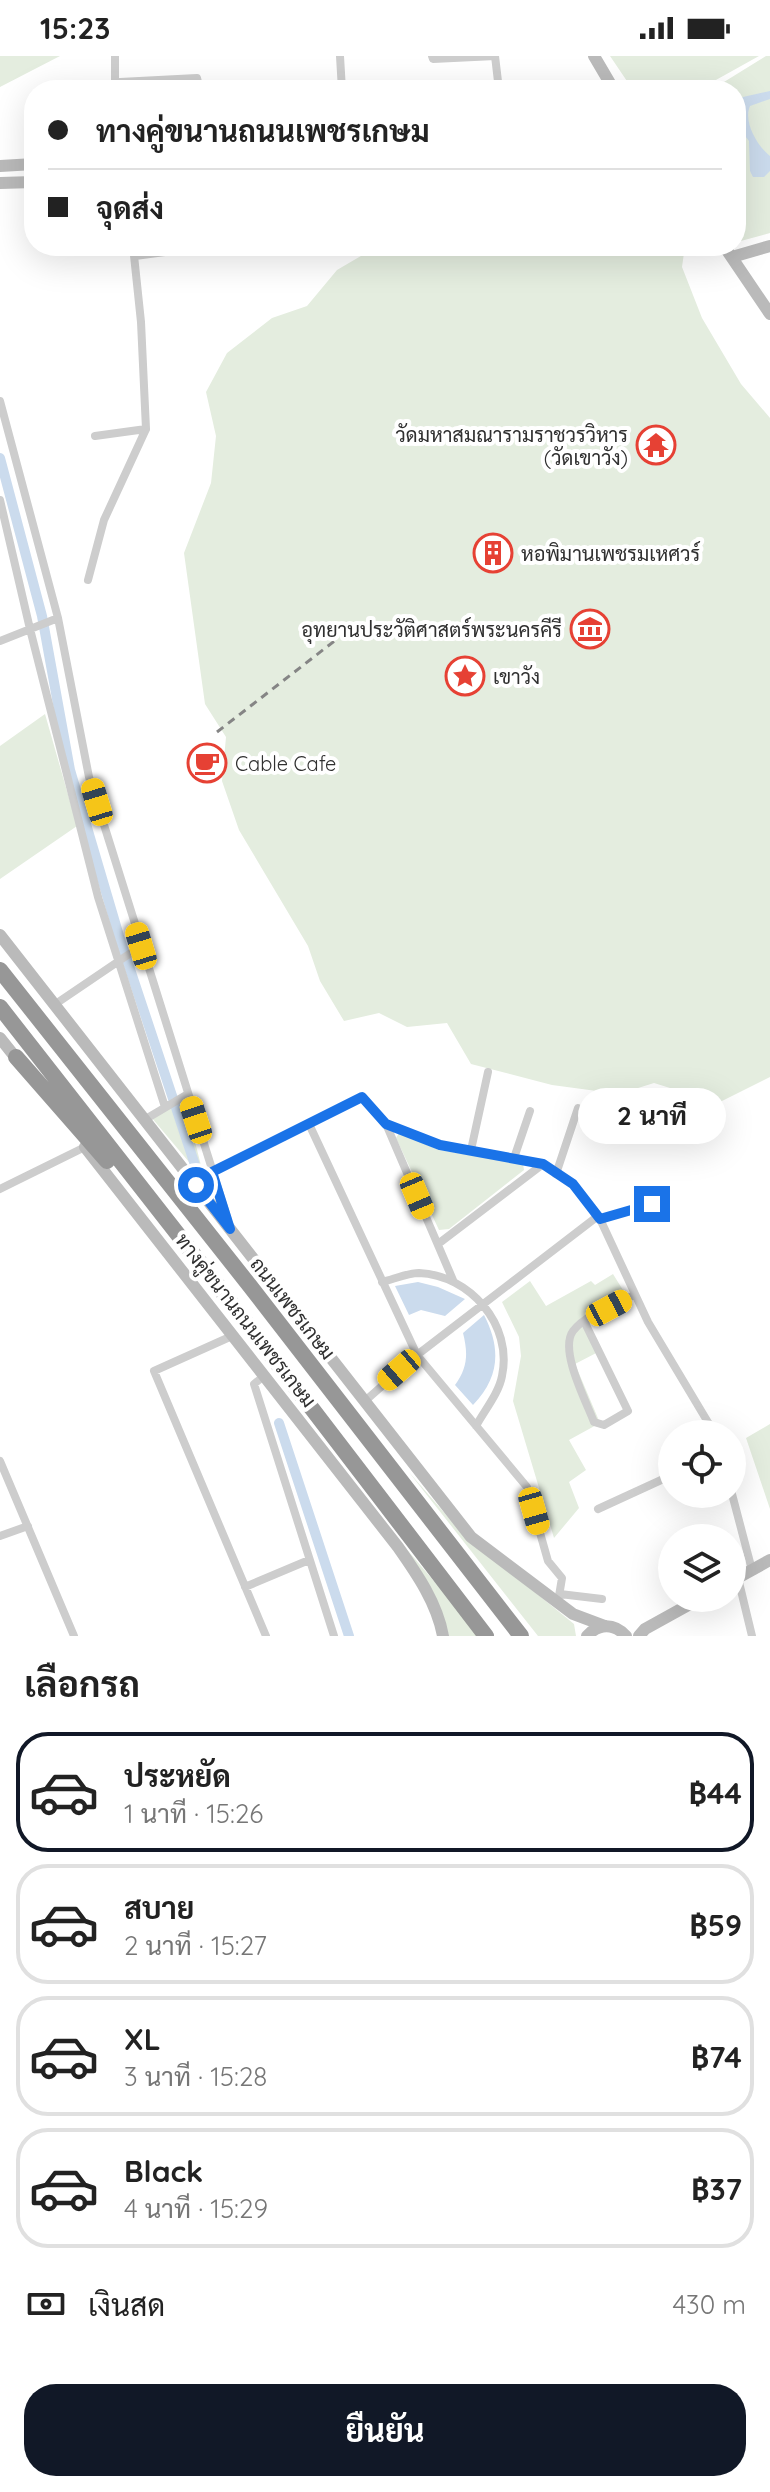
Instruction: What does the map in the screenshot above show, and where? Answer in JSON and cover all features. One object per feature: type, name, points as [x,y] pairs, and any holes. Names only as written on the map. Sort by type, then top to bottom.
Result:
[{"type":"highway","name":"ถนนเพชรเกษม","points":[[0,970],[260,1298],[521,1636]]},
{"type":"highway","points":[[0,1007],[486,1636]]},
{"type":"highway","points":[[16,1057],[212,1278]]},
{"type":"main road","points":[[594,56],[608,80]]},
{"type":"main road","points":[[0,166],[24,165]]},
{"type":"main road","points":[[0,183],[24,182]]},
{"type":"main road","points":[[746,249],[770,246]]},
{"type":"main road","points":[[731,256],[770,314]]},
{"type":"main road","points":[[0,935],[471,1537],[559,1598],[573,1614],[616,1630]]},
{"type":"main road","name":"ทางคู่ขนานถนนเพชรเกษม","points":[[0,1038],[398,1547],[421,1579],[440,1621],[443,1636]]},
{"type":"main road","points":[[746,1573],[770,1560]]},
{"type":"main road","points":[[587,1636],[596,1628],[642,1632],[677,1612]]},
{"type":"street","points":[[115,56],[116,80]]},
{"type":"street","points":[[340,56],[341,80]]},
{"type":"street","points":[[432,56],[433,59],[495,56],[498,80]]},
{"type":"street","points":[[158,80],[198,80]]},
{"type":"street","points":[[88,580],[104,520],[146,429],[135,256]]},
{"type":"street","points":[[0,401],[55,620],[89,777],[230,1229]]},
{"type":"street","points":[[95,436],[146,429]]},
{"type":"street","points":[[0,500],[98,897],[167,1106]]},
{"type":"street","points":[[0,641],[55,620]]},
{"type":"street","points":[[54,1005],[141,946]]},
{"type":"street","points":[[471,1150],[488,1072]]},
{"type":"street","points":[[144,1120],[186,1095]]},
{"type":"street","points":[[212,1172],[362,1097],[386,1124],[453,1280]]},
{"type":"street","points":[[556,1174],[578,1108]]},
{"type":"street","points":[[514,1158],[530,1111]]},
{"type":"street","points":[[309,1124],[417,1355],[527,1487],[548,1561],[562,1578],[559,1598],[602,1599]]},
{"type":"street","points":[[386,1124],[440,1145],[543,1164],[573,1184],[599,1218],[648,1322],[707,1420]]},
{"type":"street","points":[[0,1189],[85,1147]]},
{"type":"street","points":[[438,1244],[543,1164]]},
{"type":"street","points":[[365,1401],[417,1355],[599,1218],[652,1204]]},
{"type":"street","points":[[382,1282],[417,1273],[453,1280],[484,1304],[503,1339],[502,1378],[476,1426]]},
{"type":"street","points":[[584,1321],[627,1405],[628,1411],[604,1425],[594,1422],[570,1360],[568,1343],[572,1332],[584,1321],[634,1295]]},
{"type":"street","points":[[232,1336],[154,1371],[266,1636]]},
{"type":"street","points":[[264,1376],[254,1384],[334,1636]]},
{"type":"street","points":[[0,1461],[74,1636]]},
{"type":"street","points":[[598,1509],[658,1481]]},
{"type":"street","points":[[736,1508],[752,1570]]},
{"type":"street","points":[[0,1536],[28,1526]]},
{"type":"street","points":[[245,1587],[309,1560]]},
{"type":"street","points":[[745,1612],[752,1636]]},
{"type":"shaded area","points":[[0,56],[60,56],[0,87]]},
{"type":"shaded area","points":[[610,56],[759,56],[716,80],[626,80]]},
{"type":"shaded area","points":[[770,56],[770,233],[746,240],[746,80],[727,80]]},
{"type":"shaded area","points":[[361,256],[684,256],[682,267],[702,318],[741,384],[770,418],[770,1077],[718,1103],[654,1083],[619,1094],[552,1085],[471,1064],[447,1023],[407,1027],[379,1013],[344,1021],[320,981],[308,946],[239,830],[222,781],[226,737],[205,704],[184,553],[211,483],[216,436],[206,392],[227,353],[272,318],[307,306],[337,270]]},
{"type":"shaded area","points":[[45,714],[77,826],[0,879],[0,746]]},
{"type":"shaded area","points":[[184,1099],[205,1181],[151,1117]]},
{"type":"shaded area","points":[[399,1133],[439,1150],[523,1164],[524,1170],[449,1229],[439,1230],[396,1138]]},
{"type":"shaded area","points":[[613,1274],[631,1303],[589,1324],[602,1350],[575,1364],[600,1423],[569,1440],[586,1470],[569,1482],[579,1508],[554,1538],[513,1401],[521,1356],[519,1337],[502,1302],[530,1281],[546,1306],[591,1281],[595,1285]]},
{"type":"shaded area","points":[[770,1424],[770,1509],[746,1438]]},
{"type":"shaded area","points":[[408,1471],[461,1532],[574,1624],[576,1636],[538,1636]]},
{"type":"shaded area","points":[[392,1532],[480,1636],[449,1636],[433,1594]]},
{"type":"water","points":[[770,91],[770,99],[750,106],[748,112],[752,133],[770,156],[770,171],[764,177],[753,177],[750,171],[746,96]]},
{"type":"water","points":[[418,1282],[465,1299],[445,1316],[421,1310],[409,1315],[395,1286]]},
{"type":"water","points":[[484,1315],[493,1339],[495,1362],[488,1384],[473,1405],[455,1385],[466,1360],[463,1333]]},
{"type":"waterway","points":[[0,458],[42,616],[70,770],[119,936],[200,1180]]},
{"type":"waterway","points":[[279,1423],[349,1636]]},
{"type":"railway","points":[[217,732],[337,639]]},
{"type":"place","name":"วัดมหาสมณารามราชวรวิหาร (วัดเขาวัง)","points":[[656,445]]},
{"type":"place","name":"หอพิมานเพชรมเหศวร์","points":[[493,553]]},
{"type":"place","name":"อุทยานประวัติศาสตร์พระนครคีรี","points":[[590,629]]},
{"type":"place","name":"เขาวัง","points":[[465,676]]},
{"type":"place","name":"Cable Cafe","points":[[207,763]]},
{"type":"route","points":[[196,1185],[230,1229],[212,1172],[362,1097],[386,1124],[440,1145],[543,1164],[573,1184],[600,1219],[652,1204]]}]
